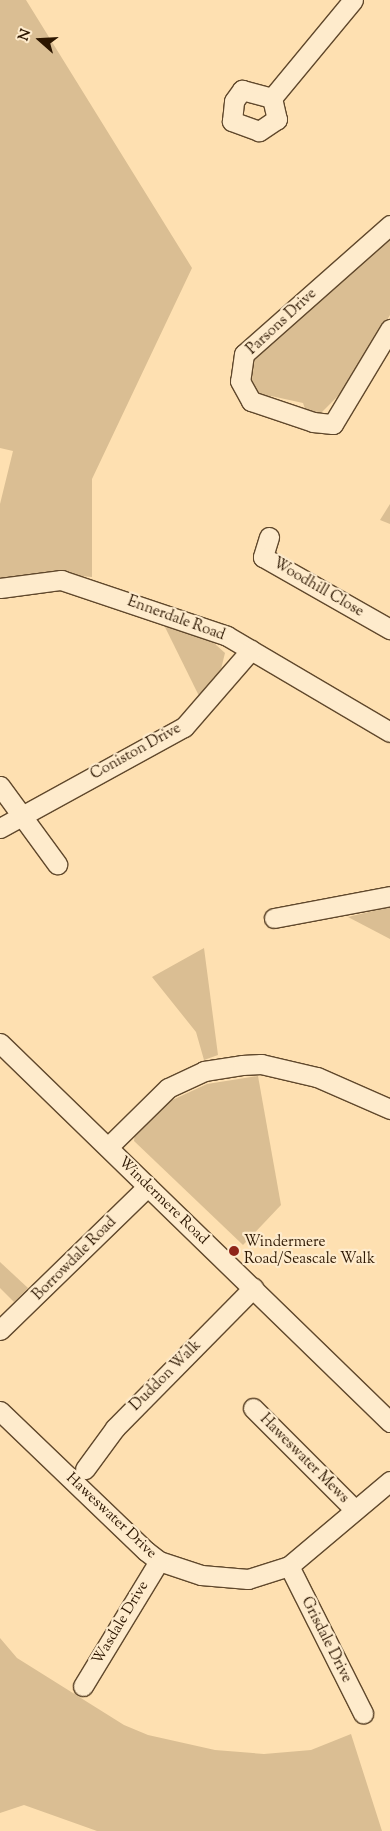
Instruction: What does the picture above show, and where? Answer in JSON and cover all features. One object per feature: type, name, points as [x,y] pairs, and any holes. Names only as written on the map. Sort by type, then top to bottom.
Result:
[{"type":"street","points":[[272,98],[353,0]]},
{"type":"street","name":"Parsons Drive","points":[[390,224],[244,354],[240,380],[251,401],[312,422],[333,424],[390,329]]},
{"type":"street","name":"Woodhill Close","points":[[269,538],[263,556],[390,629]]},
{"type":"street","name":"Ennerdale Road","points":[[0,588],[61,580],[227,636],[390,732]]},
{"type":"street","name":"Coniston Drive","points":[[0,828],[184,727],[250,650]]},
{"type":"street","points":[[0,786],[58,864]]},
{"type":"street","points":[[274,918],[390,896]]},
{"type":"street","name":"Windermere Road","points":[[0,1043],[390,1422]]},
{"type":"street","points":[[108,1147],[168,1088],[204,1071],[242,1065],[269,1066],[317,1077],[390,1109]]},
{"type":"street","name":"Borrowdale Road","points":[[0,1330],[148,1186]]},
{"type":"street","name":"Duddon Walk","points":[[85,1469],[115,1428],[253,1288]]},
{"type":"street","name":"Haweswater Mews","points":[[253,1408],[355,1510]]},
{"type":"street","name":"Haweswater Drive","points":[[0,1411],[159,1561],[222,1578],[248,1579],[289,1566],[390,1481]]},
{"type":"street","name":"Wasdale Drive","points":[[83,1686],[159,1561]]},
{"type":"street","name":"Grisdale Drive","points":[[289,1566],[363,1713]]},
{"type":"shaded area","points":[[0,0],[26,0],[192,268],[92,479],[92,577],[57,574],[0,581],[0,504],[13,451],[0,448]]},
{"type":"shaded area","points":[[390,236],[390,315],[348,386],[320,414],[306,412],[303,403],[271,396],[266,403],[247,384],[252,362],[268,339]]},
{"type":"shaded area","points":[[390,504],[390,524],[380,520]]},
{"type":"shaded area","points":[[163,623],[214,643],[225,653],[220,673],[200,698]]},
{"type":"shaded area","points":[[390,907],[390,939],[348,917]]},
{"type":"shaded area","points":[[204,948],[218,1055],[204,1060],[196,1032],[152,977]]},
{"type":"shaded area","points":[[258,1076],[281,1205],[243,1245],[134,1141],[135,1132],[168,1102],[207,1084]]},
{"type":"shaded area","points":[[0,1262],[28,1288],[14,1302],[0,1288]]},
{"type":"shaded area","points":[[0,1638],[17,1658],[124,1725],[148,1735],[215,1750],[264,1754],[311,1750],[351,1734],[382,1831],[97,1831],[24,1805],[0,1813]]},
{"type":"place","name":"Windermere Road/Seascale Walk","points":[[234,1251]]}]
